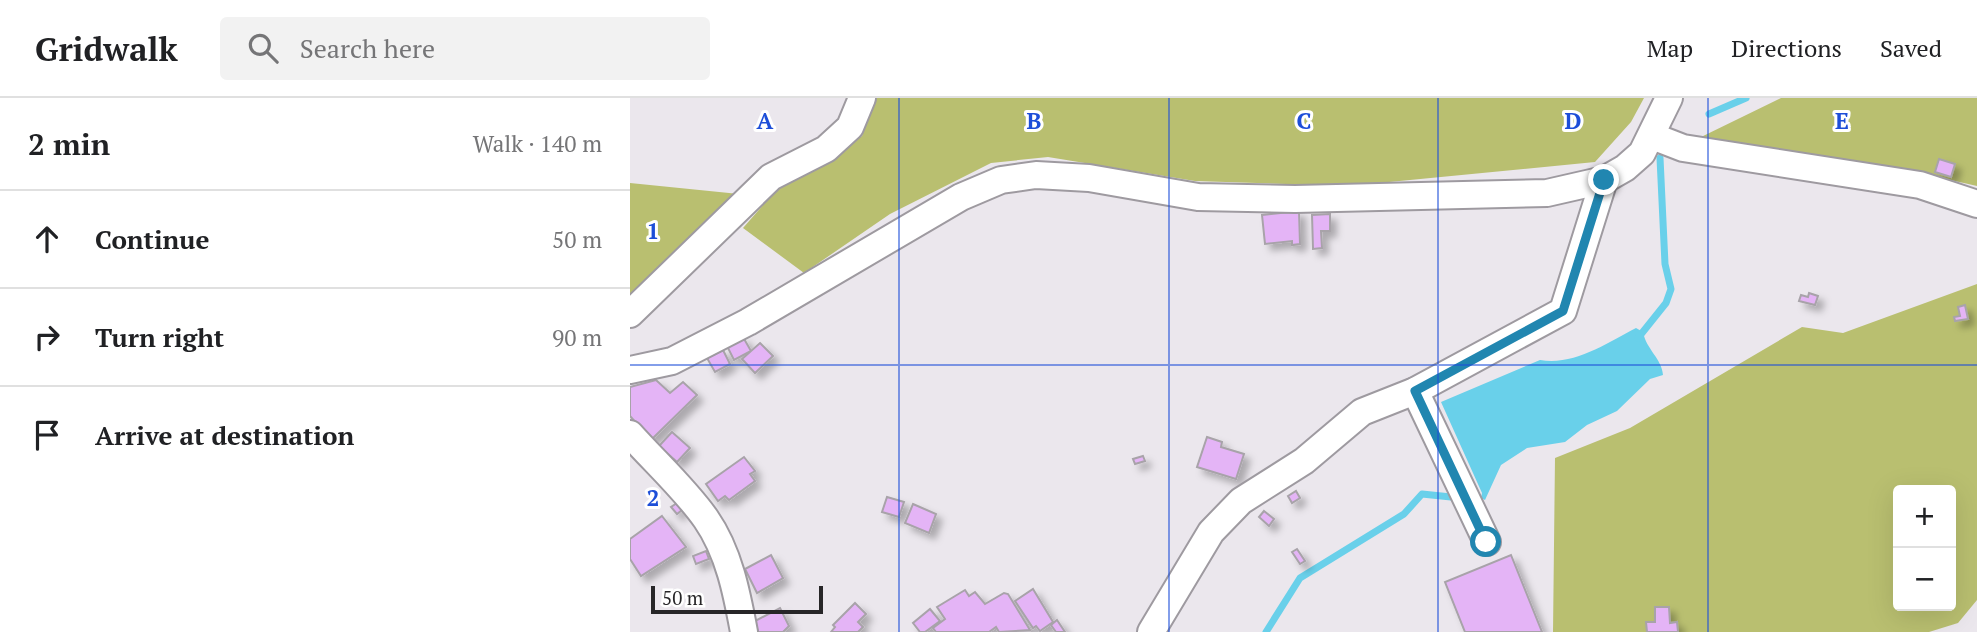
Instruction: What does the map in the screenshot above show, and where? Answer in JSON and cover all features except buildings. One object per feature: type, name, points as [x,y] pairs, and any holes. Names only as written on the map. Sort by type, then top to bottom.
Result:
[{"type":"street","points":[[630,314],[771,177],[826,149],[850,127],[862,98]]},
{"type":"street","points":[[630,370],[672,361],[748,322],[961,197],[1002,180],[1036,175],[1088,178],[1198,197],[1295,199],[1547,193],[1604,180],[1625,168],[1642,153],[1669,98]]},
{"type":"street","points":[[1652,136],[1683,148],[1920,185],[1977,204]]},
{"type":"street","points":[[1151,632],[1212,532],[1241,501],[1304,461],[1362,412],[1415,391],[1563,311],[1604,180]]},
{"type":"street","points":[[1415,391],[1486,542]]},
{"type":"street","points":[[630,434],[707,520],[731,574],[744,632]]},
{"type":"green space","points":[[876,98],[1644,98],[1631,122],[1595,162],[1348,186],[1195,181],[1048,157],[991,163],[890,214],[804,273],[743,228],[779,187],[862,136]]},
{"type":"green space","points":[[1781,98],[1977,98],[1977,186],[1898,168],[1699,138]]},
{"type":"green space","points":[[630,183],[739,194],[630,297]]},
{"type":"green space","points":[[1977,284],[1977,600],[1958,623],[1929,632],[1553,632],[1555,458],[1630,428],[1802,327],[1843,333]]},
{"type":"water","points":[[1636,328],[1643,332],[1663,375],[1650,379],[1617,411],[1587,425],[1565,442],[1527,448],[1501,465],[1485,500],[1481,498],[1482,493],[1441,402],[1540,360],[1565,360],[1590,352]]},
{"type":"waterway","points":[[1709,114],[1746,98]]},
{"type":"waterway","points":[[1638,338],[1666,303],[1671,289],[1665,264],[1660,158]]},
{"type":"waterway","points":[[1266,632],[1300,578],[1404,514],[1422,494],[1451,497]]},
{"type":"route","points":[[1486,542],[1415,391],[1563,311],[1604,180]]}]
